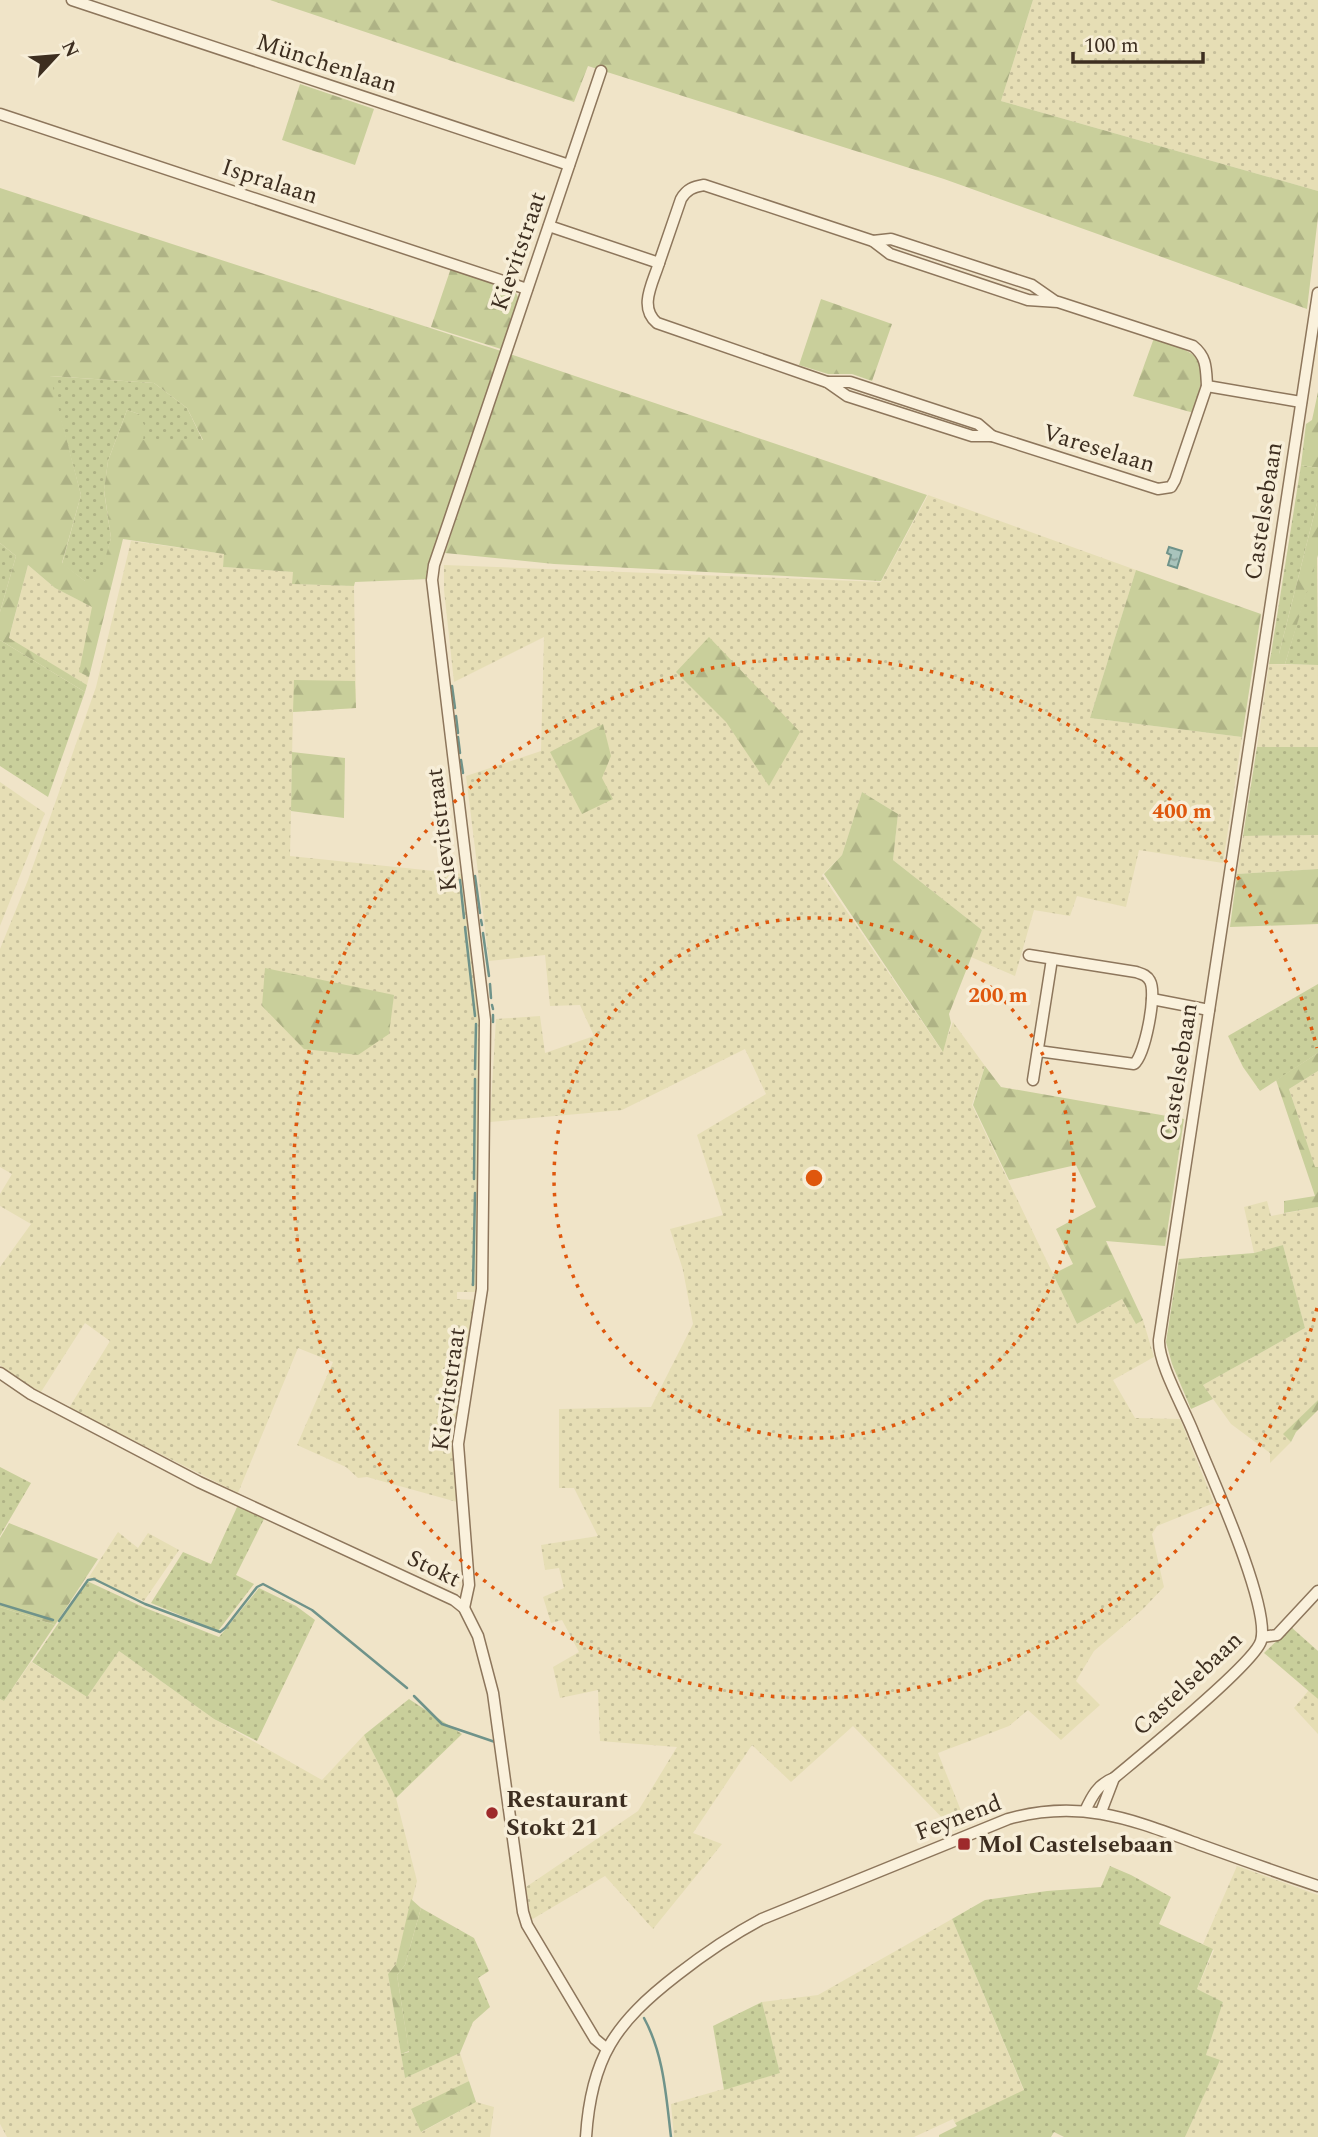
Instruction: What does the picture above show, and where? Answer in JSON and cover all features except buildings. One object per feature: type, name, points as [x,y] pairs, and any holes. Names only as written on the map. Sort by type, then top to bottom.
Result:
[{"type":"street","name":"Münchenlaan","points":[[72,0],[569,165]]},
{"type":"street","name":"Kievitstraat","points":[[464,1608],[469,1585],[458,1444],[482,1289],[485,1020],[432,580],[449,521],[601,71]]},
{"type":"street","name":"Ispralaan","points":[[0,114],[527,289]]},
{"type":"street","name":"Vareselaan","points":[[704,185],[873,241],[890,254],[1028,300],[1058,302],[1193,346],[1202,353],[1206,364],[1207,386],[1171,487],[1158,489],[992,436],[972,436],[847,397],[827,382],[657,323],[649,317],[647,307],[659,263],[685,192],[704,185]]},
{"type":"street","points":[[549,226],[659,263]]},
{"type":"street","name":"Castelsebaan","points":[[1085,1811],[1103,1782],[1114,1778],[1163,1737],[1253,1655],[1262,1637],[1260,1604],[1158,1348],[1318,293]]},
{"type":"street","points":[[1207,386],[1301,402]]},
{"type":"street","points":[[1029,955],[1136,972],[1147,976],[1152,984],[1143,1048],[1134,1064],[1038,1051]]},
{"type":"street","points":[[1033,1080],[1052,959]]},
{"type":"street","points":[[1152,999],[1209,1010]]},
{"type":"street","name":"Stokt","points":[[0,1373],[31,1394],[199,1482],[454,1600],[464,1608],[478,1636],[493,1693],[527,1925],[595,2039],[607,2049]]},
{"type":"street","points":[[1262,1637],[1278,1635],[1318,1591]]},
{"type":"street","name":"Castelsebaan","points":[[1101,1812],[1114,1778]]},
{"type":"street","name":"Feynend","points":[[586,2137],[591,2093],[607,2049],[619,2030],[640,2006],[709,1951],[775,1913],[1008,1819],[1049,1811],[1101,1812],[1125,1817],[1318,1886]]},
{"type":"shaded area","points":[[1033,0],[1318,0],[1318,191],[1001,101]]},
{"type":"shaded area","points":[[928,495],[1136,570],[1090,718],[1242,737],[1223,863],[1139,850],[1126,907],[1077,896],[1070,916],[1034,910],[1015,976],[971,957],[982,930],[893,860],[898,814],[862,792],[842,855],[822,875],[942,1051],[953,1022],[985,1066],[972,1105],[1077,1324],[1122,1299],[1136,1323],[1143,1320],[1154,1357],[1113,1380],[1135,1418],[1180,1419],[1214,1503],[1157,1526],[1152,1534],[1164,1587],[1142,1610],[1094,1651],[1076,1681],[1100,1705],[1061,1740],[1028,1710],[1009,1726],[938,1753],[967,1826],[955,1831],[853,1726],[791,1782],[752,1745],[693,1833],[722,1844],[653,1929],[605,1876],[531,1920],[526,1887],[638,1811],[677,1747],[600,1741],[598,1690],[560,1698],[553,1667],[579,1652],[562,1620],[551,1623],[543,1597],[564,1588],[559,1568],[545,1570],[541,1545],[598,1536],[574,1488],[559,1488],[559,1409],[651,1407],[693,1324],[683,1270],[670,1229],[723,1215],[697,1135],[766,1094],[745,1049],[622,1110],[490,1122],[496,1019],[540,1016],[545,1053],[594,1036],[580,1005],[550,1006],[545,955],[489,961],[466,776],[541,751],[544,637],[454,682],[444,590],[444,565],[881,582]]},
{"type":"shaded area","points":[[131,541],[225,554],[223,567],[293,572],[293,584],[354,586],[356,708],[293,712],[290,856],[463,874],[480,1022],[477,1292],[457,1292],[457,1299],[475,1300],[453,1441],[457,1502],[367,1477],[358,1478],[346,1467],[297,1445],[333,1362],[298,1348],[238,1493],[69,1408],[110,1341],[85,1323],[41,1392],[17,1379],[0,1365],[0,1267],[31,1224],[0,1206],[0,1194],[12,1174],[0,1167],[0,949],[28,880],[96,687]]},
{"type":"shaded area","points":[[28,565],[55,588],[93,607],[80,672],[89,677],[87,685],[9,639]]},
{"type":"shaded area","points":[[1269,664],[1318,665],[1318,747],[1257,747]]},
{"type":"shaded area","points":[[0,782],[45,813],[0,926]]},
{"type":"shaded area","points":[[1318,835],[1318,869],[1237,874],[1243,836]]},
{"type":"shaded area","points":[[1318,1071],[1318,1167],[1315,1168],[1289,1089]]},
{"type":"shaded area","points":[[1267,1201],[1271,1216],[1318,1207],[1318,1400],[1284,1434],[1291,1442],[1270,1463],[1270,1453],[1231,1424],[1203,1385],[1305,1328],[1283,1245],[1254,1253],[1244,1207]]},
{"type":"shaded area","points":[[118,1532],[138,1548],[148,1533],[179,1550],[144,1601],[89,1577]]},
{"type":"shaded area","points":[[119,1651],[214,1719],[322,1780],[364,1735],[396,1798],[417,1881],[396,1964],[388,1974],[405,2078],[460,2053],[469,2081],[411,2110],[422,2132],[476,2102],[494,2107],[490,2137],[7,2137],[0,2124],[0,1699],[4,1701],[31,1662],[87,1697]]},
{"type":"shaded area","points":[[1309,1690],[1318,1699],[1318,1734],[1294,1708]]},
{"type":"shaded area","points":[[1237,1866],[1318,1895],[1318,2137],[1185,2137],[1219,2061],[1206,2055],[1223,2002],[1197,1989],[1214,1950],[1203,1944]]},
{"type":"shaded area","points":[[952,1919],[1024,2091],[955,2123],[953,2119],[914,2137],[674,2137],[671,2104],[780,2073],[762,2002],[818,1995]]},
{"type":"green space","points":[[270,0],[1033,0],[1001,101],[1318,191],[1318,217],[1307,309],[944,179],[588,66],[574,102]]},
{"type":"green space","points":[[300,84],[374,109],[355,165],[282,140]]},
{"type":"green space","points":[[0,188],[501,351],[435,547],[429,579],[355,582],[354,586],[292,584],[293,572],[223,567],[224,554],[123,539],[89,677],[79,672],[92,607],[55,588],[28,565],[9,638],[87,685],[85,692],[0,640],[0,612],[16,556],[0,543]],"holes":[[[50,376],[154,383],[187,408],[203,440],[143,440],[145,427],[139,414],[127,410],[108,461],[104,490],[111,538],[99,580],[85,581],[62,563],[81,495]]]},
{"type":"green space","points":[[451,268],[515,291],[519,299],[501,349],[431,327]]},
{"type":"green space","points":[[821,299],[892,324],[872,381],[852,374],[828,374],[799,365]]},
{"type":"green space","points":[[1154,338],[1185,350],[1200,362],[1201,380],[1194,413],[1133,396]]},
{"type":"green space","points":[[510,354],[927,495],[881,581],[554,564],[445,553]]},
{"type":"green space","points":[[49,376],[154,383],[187,408],[203,441],[143,440],[139,414],[127,410],[108,461],[104,491],[111,538],[100,581],[85,581],[62,564],[81,495]]},
{"type":"green space","points":[[1318,392],[1318,468],[1301,465],[1306,424],[1312,420]]},
{"type":"green space","points":[[1301,465],[1318,468],[1318,499],[1279,654],[1271,654]]},
{"type":"green space","points":[[1318,499],[1318,555],[1285,664],[1269,664],[1271,654],[1279,654]]},
{"type":"green space","points":[[0,543],[16,556],[0,612]]},
{"type":"green space","points":[[1317,555],[1318,665],[1285,664]]},
{"type":"green space","points":[[1136,570],[1261,614],[1242,737],[1090,718]]},
{"type":"green space","points":[[709,637],[800,732],[769,786],[726,722],[676,672]]},
{"type":"green space","points":[[0,640],[85,692],[48,797],[0,766]]},
{"type":"green space","points":[[294,680],[355,681],[356,708],[293,712]]},
{"type":"green space","points":[[603,724],[611,756],[602,778],[613,799],[582,814],[550,752]]},
{"type":"green space","points":[[1257,747],[1318,747],[1318,835],[1243,836]]},
{"type":"green space","points":[[292,752],[345,758],[344,818],[291,811]]},
{"type":"green space","points":[[862,792],[898,814],[893,860],[982,930],[949,1014],[951,1023],[943,1052],[824,874],[842,855]]},
{"type":"green space","points":[[1318,869],[1318,924],[1230,927],[1237,874]]},
{"type":"green space","points":[[265,968],[394,995],[389,1034],[358,1055],[304,1049],[262,1006]]},
{"type":"green space","points":[[1318,984],[1318,1053],[1260,1091],[1243,1067],[1228,1036]]},
{"type":"green space","points":[[1318,1053],[1318,1071],[1289,1089],[1315,1167],[1318,1167],[1318,1207],[1284,1213],[1284,1201],[1315,1196],[1276,1080]]},
{"type":"green space","points":[[985,1066],[1001,1087],[1184,1119],[1165,1246],[1106,1241],[1143,1320],[1136,1324],[1122,1299],[1077,1324],[1053,1274],[1073,1264],[1056,1229],[1096,1207],[1076,1165],[1009,1180],[973,1105]]},
{"type":"green space","points":[[1283,1245],[1305,1328],[1203,1385],[1213,1399],[1191,1409],[1166,1342],[1179,1259],[1254,1253]]},
{"type":"green space","points":[[1318,1400],[1318,1410],[1296,1432],[1291,1442],[1283,1434]]},
{"type":"green space","points":[[0,1467],[31,1483],[0,1536]]},
{"type":"green space","points":[[238,1505],[265,1517],[236,1575],[254,1584],[218,1631],[151,1603],[183,1552],[211,1564]]},
{"type":"green space","points":[[9,1523],[98,1559],[55,1625],[0,1607],[0,1538]]},
{"type":"green space","points":[[87,1581],[219,1637],[259,1588],[296,1606],[315,1620],[257,1741],[214,1719],[119,1651],[87,1697],[32,1662]]},
{"type":"green space","points":[[0,1607],[55,1625],[4,1701],[0,1699]]},
{"type":"green space","points":[[1291,1627],[1318,1651],[1318,1699],[1264,1653]]},
{"type":"green space","points":[[409,1699],[462,1734],[396,1798],[364,1735]]},
{"type":"green space","points":[[1110,1866],[1171,1897],[1159,1924],[1213,1949],[1197,1989],[1223,2002],[1206,2055],[1220,2060],[1185,2137],[1064,2137],[1054,2132],[1051,2137],[939,2137],[957,2126],[955,2123],[1024,2090],[952,1919],[985,1900],[1101,1887]]},
{"type":"green space","points":[[411,1899],[421,1908],[405,1965],[397,1975],[409,2051],[401,2054],[388,1974],[396,1964]]},
{"type":"green space","points":[[421,1908],[474,1938],[489,1971],[478,1978],[490,2007],[473,2022],[460,2053],[405,2078],[401,2054],[409,2052],[397,1975],[405,1965]]},
{"type":"green space","points":[[762,2002],[780,2073],[724,2090],[713,2026]]},
{"type":"green space","points":[[469,2081],[476,2102],[421,2132],[411,2109]]},
{"type":"water","points":[[1169,547],[1182,551],[1177,568],[1168,565],[1171,555],[1167,553]]},
{"type":"waterway","points":[[452,686],[455,708]]},
{"type":"waterway","points":[[456,716],[458,733]]},
{"type":"waterway","points":[[458,737],[460,753]]},
{"type":"waterway","points":[[461,760],[463,773]]},
{"type":"waterway","points":[[475,876],[480,913]]},
{"type":"waterway","points":[[460,880],[464,918]]},
{"type":"waterway","points":[[481,920],[482,925]]},
{"type":"waterway","points":[[465,927],[475,1016]]},
{"type":"waterway","points":[[483,933],[489,976]]},
{"type":"waterway","points":[[490,984],[491,998]]},
{"type":"waterway","points":[[492,1005],[493,1009]]},
{"type":"waterway","points":[[493,1015],[493,1022]]},
{"type":"waterway","points":[[475,1069],[476,1024]]},
{"type":"waterway","points":[[474,1179],[475,1079]]},
{"type":"waterway","points":[[473,1285],[475,1193]]},
{"type":"waterway","points":[[59,1621],[88,1580],[94,1579],[145,1604],[220,1632],[257,1587],[263,1584],[312,1610],[407,1688]]},
{"type":"waterway","points":[[0,1604],[53,1620]]},
{"type":"waterway","points":[[414,1696],[442,1724],[495,1742]]},
{"type":"waterway","points":[[644,2018],[660,2061],[671,2137]]},
{"type":"place","name":"Restaurant Stokt 21","points":[[492,1813]]},
{"type":"place","name":"Mol Castelsebaan","points":[[964,1844]]}]
